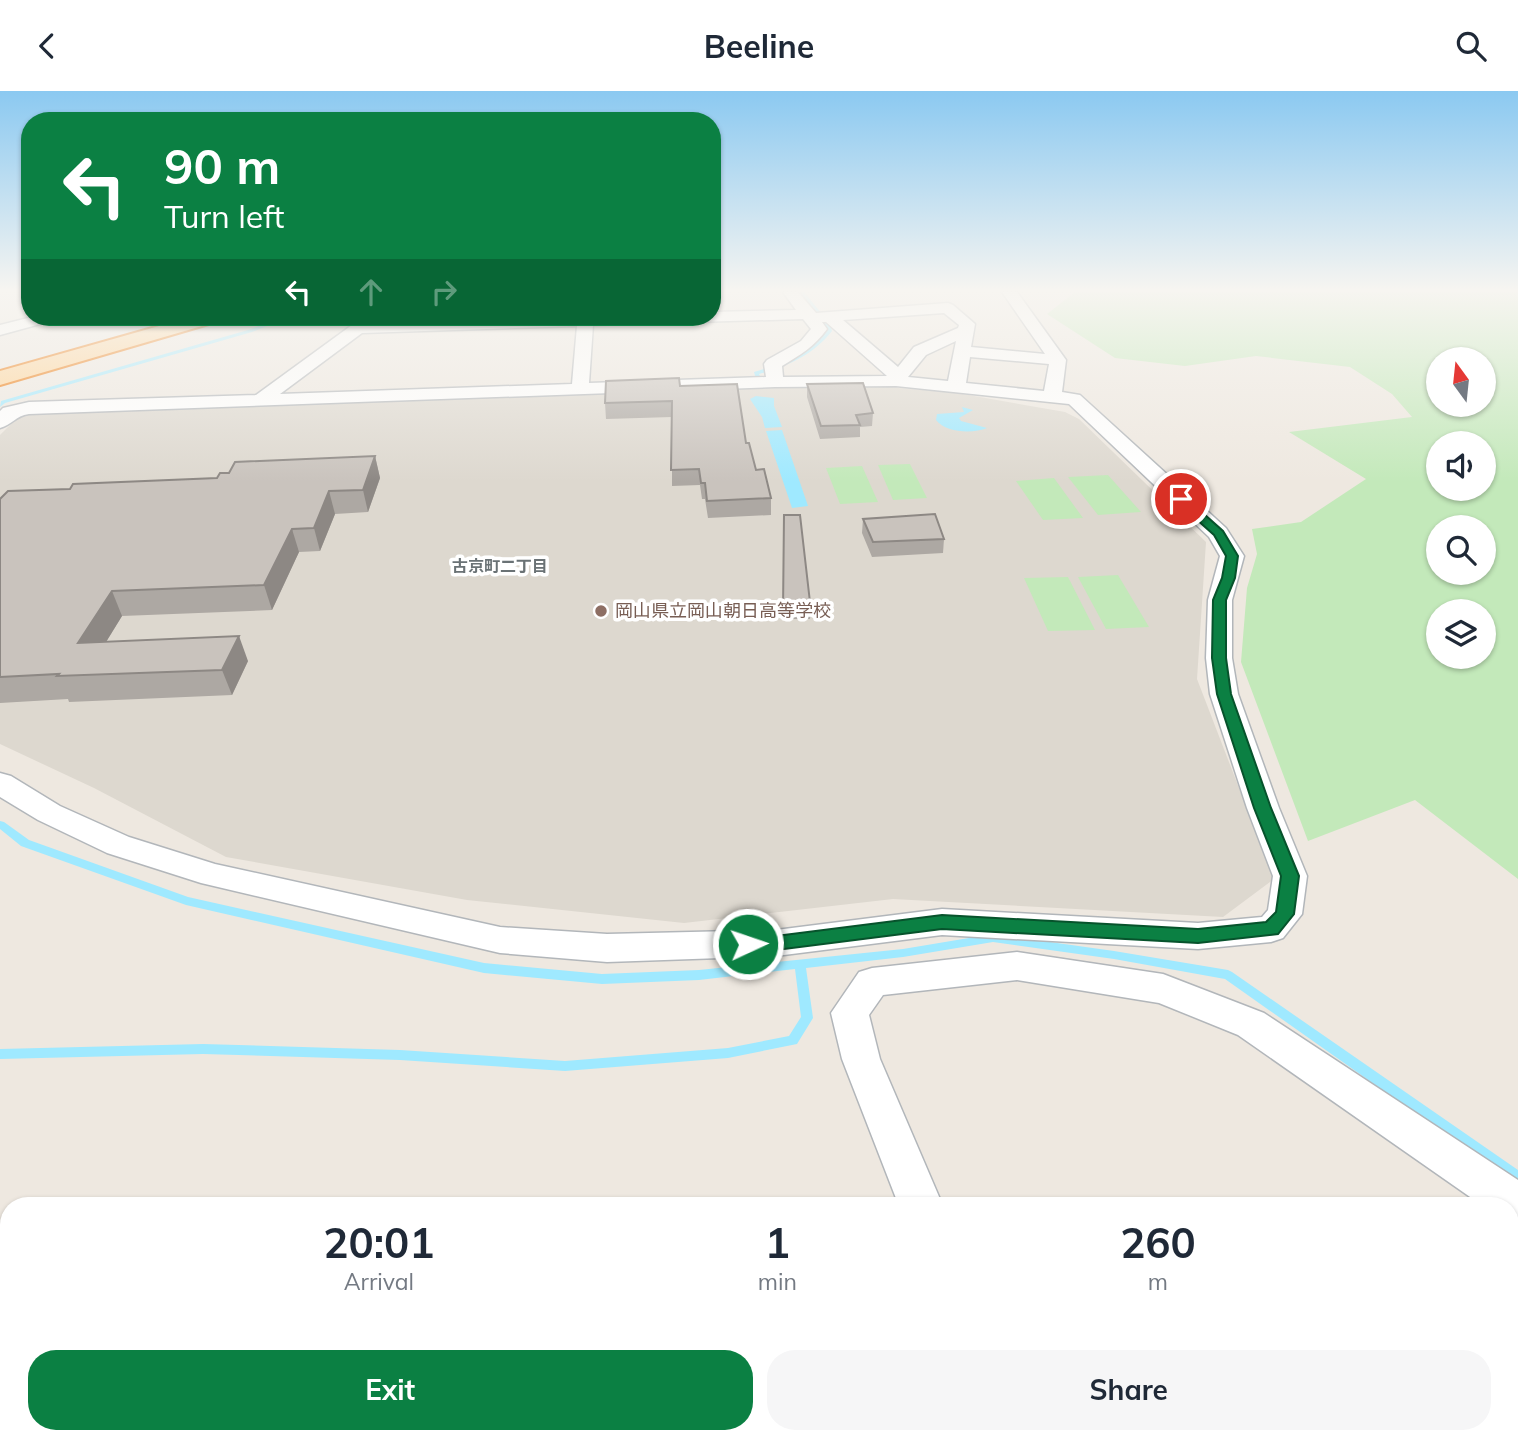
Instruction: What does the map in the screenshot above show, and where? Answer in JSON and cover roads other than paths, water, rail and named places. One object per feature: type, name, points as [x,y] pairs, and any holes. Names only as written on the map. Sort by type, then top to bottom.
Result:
[{"type":"highway","points":[[0,371],[57,355]]},
{"type":"highway","points":[[0,378],[80,355]]},
{"type":"street","points":[[260,400],[320,355]]},
{"type":"street","points":[[580,390],[583,355]]},
{"type":"street","points":[[773,374],[794,355]]},
{"type":"street","points":[[867,355],[897,379]]},
{"type":"street","points":[[897,379],[917,355]]},
{"type":"street","points":[[956,387],[961,355]]},
{"type":"street","points":[[1006,355],[1058,360]]},
{"type":"street","points":[[1052,397],[1058,360],[1054,355]]},
{"type":"street","points":[[0,422],[10,412],[29,408],[580,390],[773,374],[897,379],[1074,399],[1219,533],[1232,556],[1220,600],[1220,670],[1224,694],[1263,808],[1290,876],[1284,914],[1271,929],[1198,936],[957,945],[776,943],[607,948],[500,940],[213,875],[118,845],[49,813],[0,783]]},
{"type":"street","points":[[917,1197],[861,1059],[850,1013],[872,982],[957,945],[1017,965],[1163,989],[1251,1024],[1506,1197]]},
{"type":"water","points":[[756,396],[774,398],[774,406],[782,427],[765,428],[762,417],[750,399]]},
{"type":"water","points":[[962,407],[973,410],[959,418],[961,421],[987,428],[975,431],[953,430],[936,420],[937,414],[964,412]]},
{"type":"water","points":[[782,430],[808,506],[792,508],[766,431]]},
{"type":"waterway","points":[[0,405],[166,355]]},
{"type":"waterway","points":[[758,378],[756,373],[802,355]]},
{"type":"waterway","points":[[0,824],[25,843],[186,901],[484,968],[602,979],[699,975],[800,964]]},
{"type":"waterway","points":[[800,964],[903,953],[993,938],[1228,975],[1518,1178]]},
{"type":"waterway","points":[[0,1054],[203,1049],[400,1055],[565,1066],[728,1053],[793,1040],[807,1018],[800,964]]},
{"type":"place","name":"岡山県立岡山朝日高等学校","points":[[601,611]]},
{"type":"district","name":"古京町二丁目","points":[[500,566]]}]
